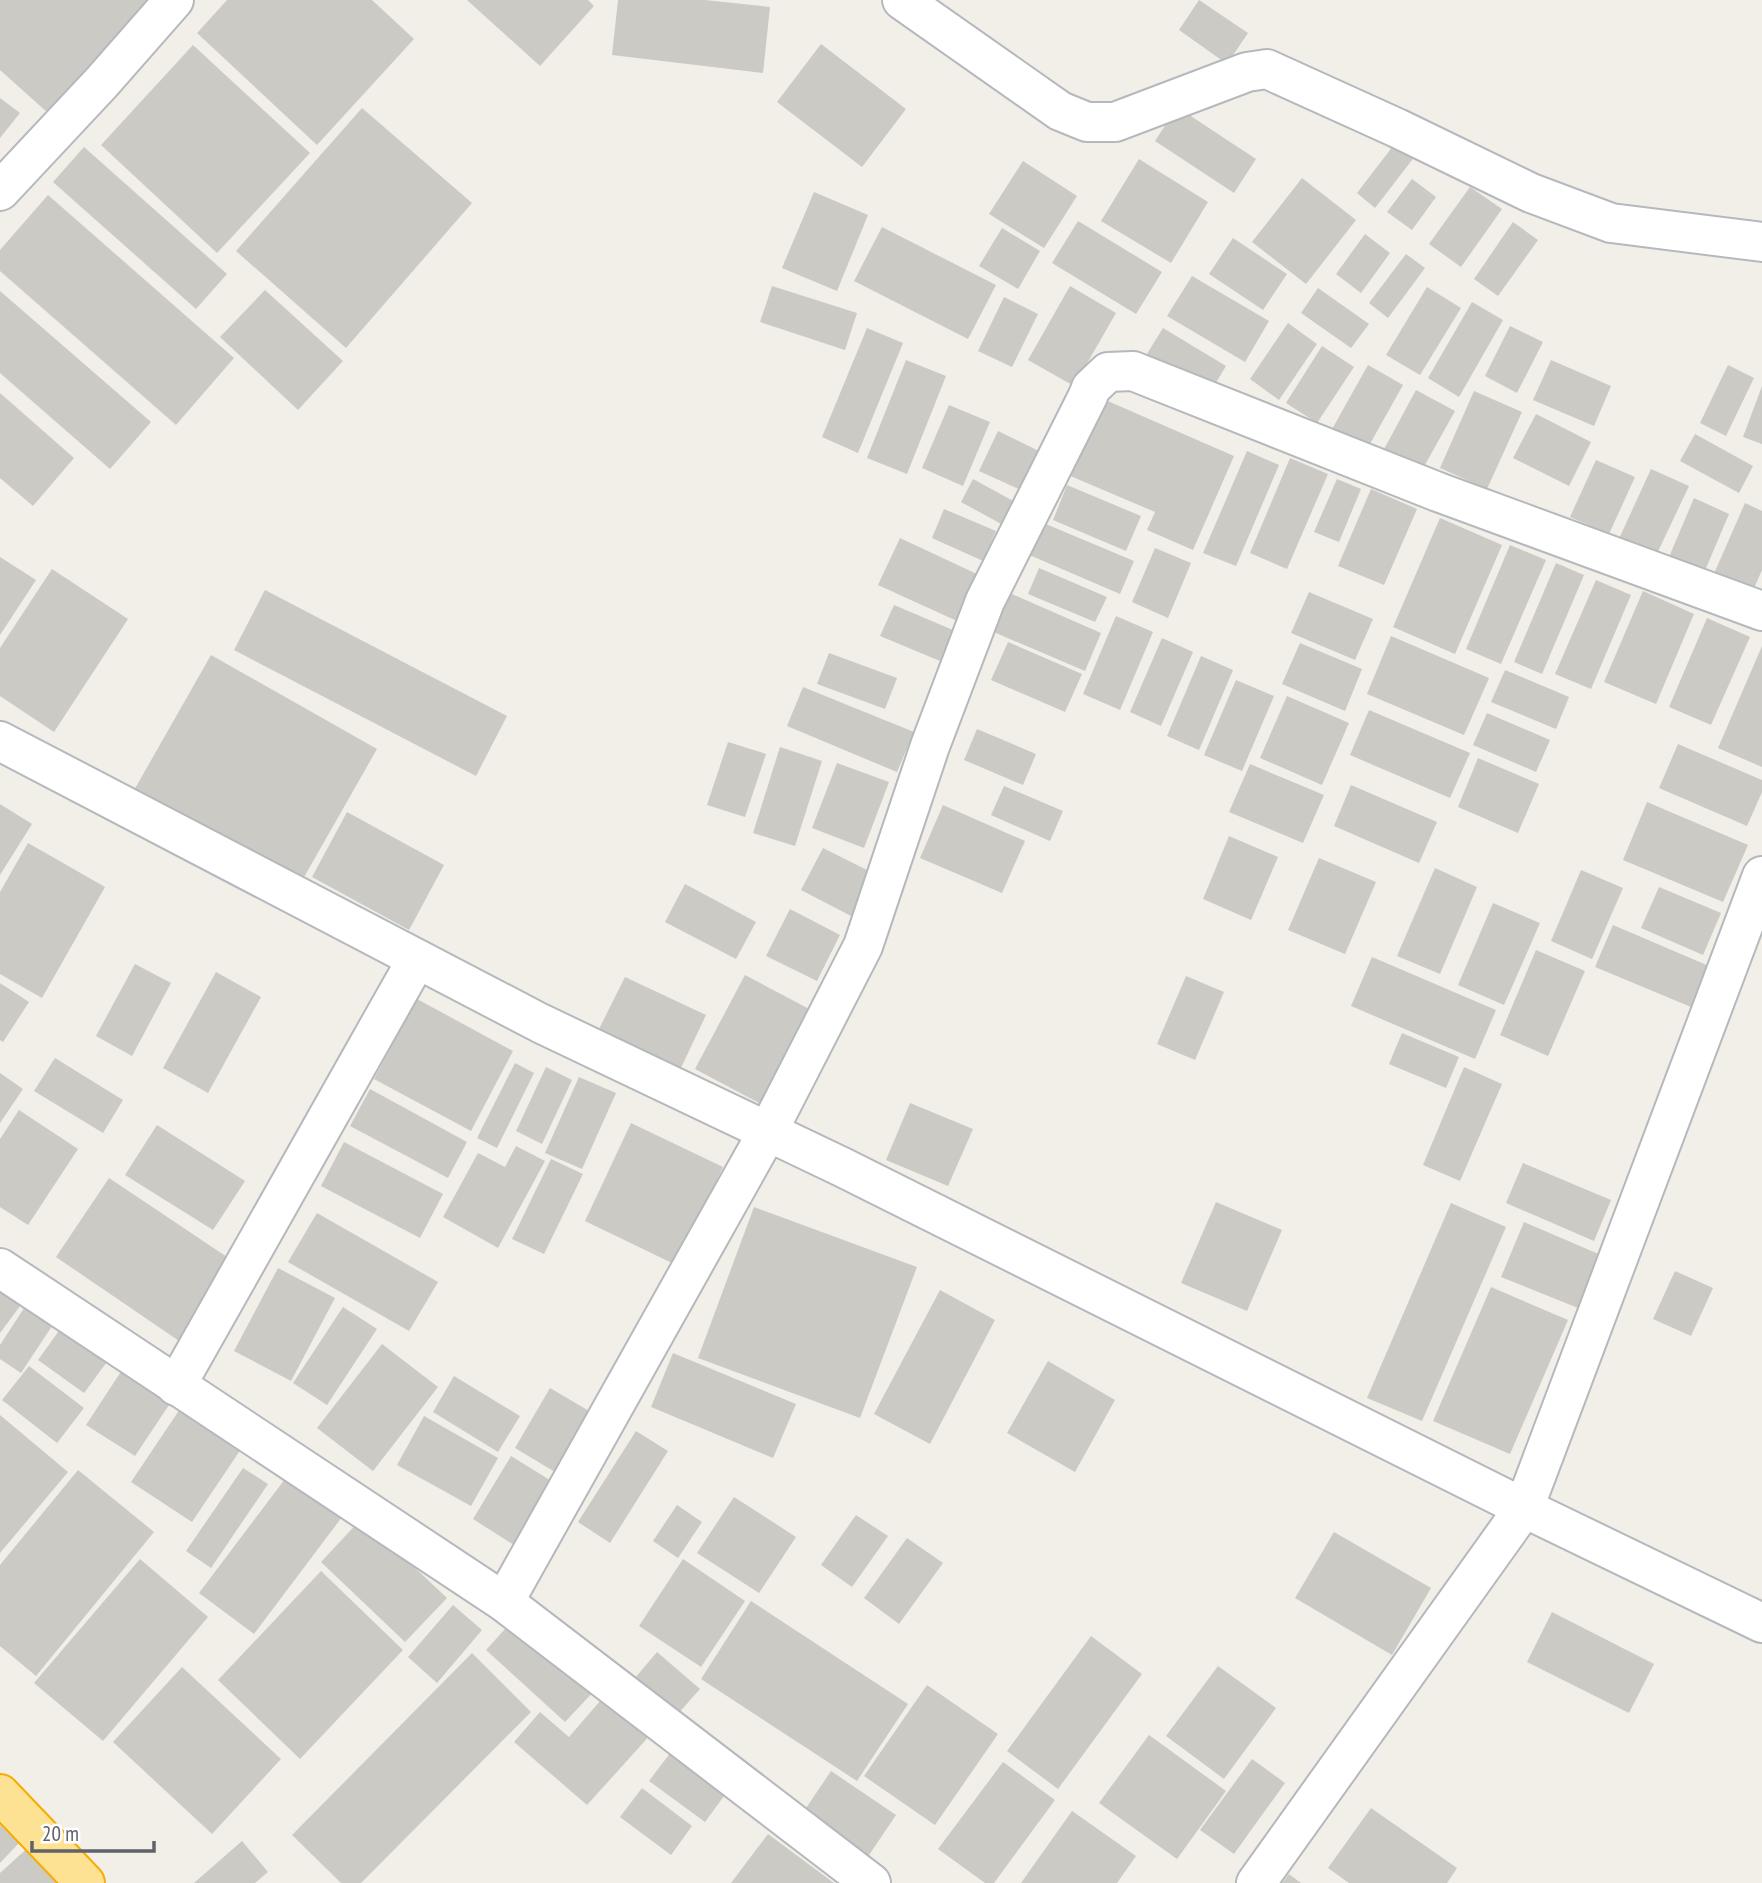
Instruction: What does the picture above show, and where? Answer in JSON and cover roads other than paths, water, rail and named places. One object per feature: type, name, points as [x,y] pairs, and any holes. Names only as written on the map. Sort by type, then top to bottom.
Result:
[{"type":"highway","points":[[0,1794],[85,1883]]},
{"type":"street","points":[[0,191],[174,0]]},
{"type":"street","points":[[902,0],[1060,111],[1087,122],[1115,122],[1247,72],[1267,69],[1531,193],[1611,223],[1762,242]]},
{"type":"street","points":[[504,1602],[767,1132],[863,946],[930,746],[985,601],[1091,388],[1108,372],[1133,371],[1438,492],[1762,611]]},
{"type":"street","points":[[0,741],[540,1023],[842,1167],[1524,1508],[1762,1623]]},
{"type":"street","points":[[1256,1883],[1524,1508],[1762,876]]},
{"type":"street","points":[[176,1386],[416,959]]},
{"type":"street","points":[[0,1268],[504,1602],[871,1883]]}]
